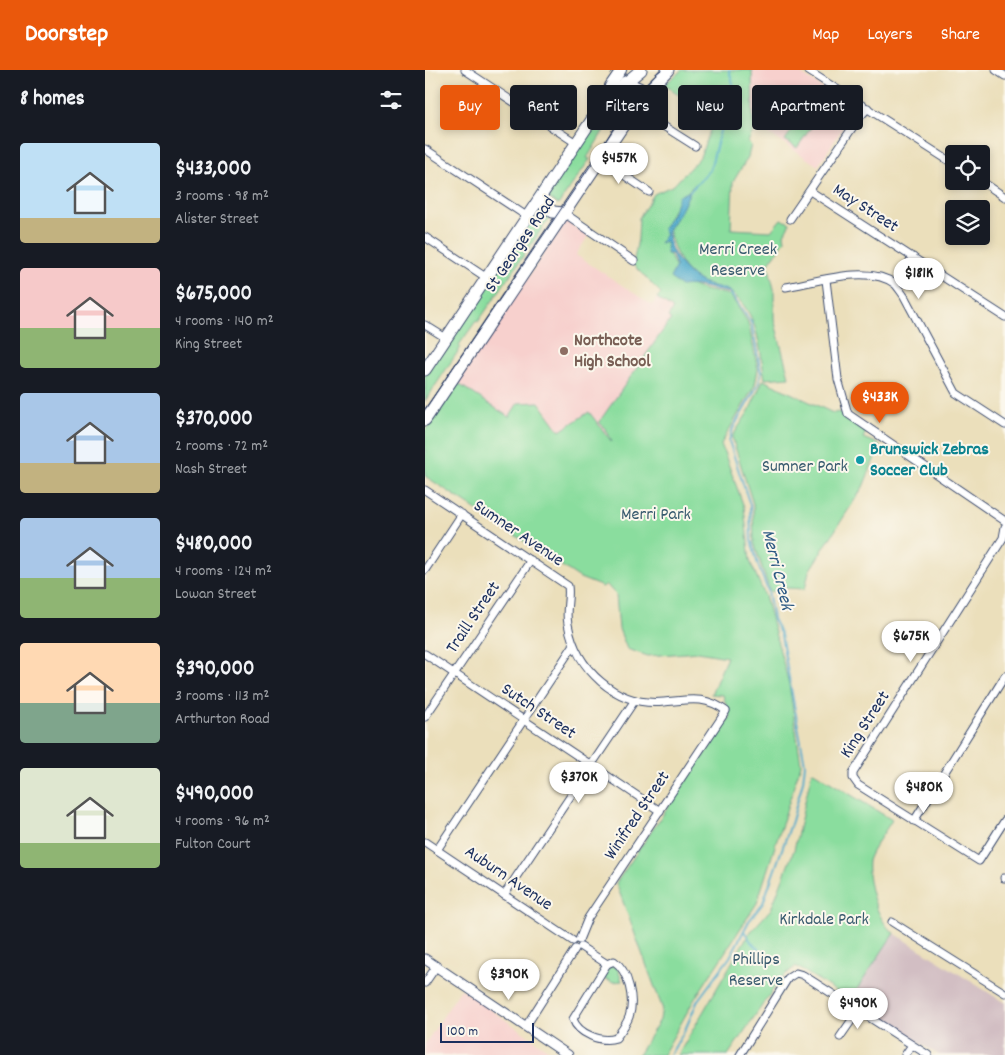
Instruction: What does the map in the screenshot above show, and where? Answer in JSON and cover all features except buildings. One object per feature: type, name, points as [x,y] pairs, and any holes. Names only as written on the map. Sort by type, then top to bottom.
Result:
[{"type":"highway","name":"St Georges Road","points":[[622,85],[641,70]]},
{"type":"highway","points":[[641,70],[650,74],[667,71]]},
{"type":"highway","points":[[641,70],[646,85]]},
{"type":"highway","name":"St Georges Road","points":[[654,85],[667,71]]},
{"type":"highway","points":[[625,82],[632,85]]},
{"type":"highway","name":"St Georges Road","points":[[425,370],[587,128]]},
{"type":"highway","name":"St Georges Road","points":[[425,420],[620,130]]},
{"type":"highway","points":[[540,199],[549,200],[564,213]]},
{"type":"main road","points":[[612,85],[621,70]]},
{"type":"street","points":[[465,70],[576,143]]},
{"type":"street","points":[[807,70],[945,158]]},
{"type":"street","points":[[995,70],[1005,76]]},
{"type":"street","points":[[789,219],[866,107]]},
{"type":"street","points":[[668,129],[695,146]]},
{"type":"street","points":[[425,149],[527,217]]},
{"type":"street","points":[[600,159],[649,192]]},
{"type":"street","points":[[990,187],[1005,197]]},
{"type":"street","name":"May Street","points":[[810,191],[1005,317]]},
{"type":"street","points":[[564,213],[634,261]]},
{"type":"street","points":[[425,237],[487,278]]},
{"type":"street","points":[[895,284],[913,257]]},
{"type":"street","points":[[786,287],[861,274],[878,276],[895,284],[904,296],[956,392],[1005,425]]},
{"type":"street","points":[[826,280],[837,379],[848,414],[1005,521]]},
{"type":"street","points":[[425,325],[446,338]]},
{"type":"street","name":"Sumner Avenue","points":[[425,490],[568,586],[566,612],[573,646],[579,658],[594,677],[616,692],[635,700],[660,703],[690,698],[703,699],[718,705],[726,711]]},
{"type":"street","points":[[425,570],[461,514]]},
{"type":"street","name":"King Street","points":[[914,821],[855,783],[853,773],[1004,539],[1005,527]]},
{"type":"street","name":"Traill Street","points":[[425,717],[531,560]]},
{"type":"street","points":[[437,850],[573,646]]},
{"type":"street","name":"Sutch Street","points":[[425,654],[660,811]]},
{"type":"street","points":[[1005,676],[914,821],[979,861],[1005,820]]},
{"type":"street","points":[[504,895],[635,700]]},
{"type":"street","name":"Winifred Street","points":[[526,1026],[577,945],[588,918],[726,711]]},
{"type":"street","name":"Auburn Avenue","points":[[425,842],[607,964]]},
{"type":"street","points":[[892,922],[1005,993]]},
{"type":"street","points":[[425,959],[568,1055]]},
{"type":"street","name":"Auburn Avenue","points":[[614,961],[623,969],[631,998],[629,1018],[616,1038],[610,1040],[598,1039],[584,1031],[575,1023],[573,1018],[607,964],[614,961]]},
{"type":"street","points":[[425,983],[436,967]]},
{"type":"street","points":[[740,1055],[787,978],[796,973],[803,975],[928,1055]]},
{"type":"street","points":[[840,1037],[858,1011]]},
{"type":"street","points":[[905,1055],[912,1045]]},
{"type":"shaded area","points":[[752,70],[795,70],[818,85],[752,85]]},
{"type":"shaded area","points":[[764,130],[841,130],[818,166]]},
{"type":"shaded area","name":"Northcote High School","points":[[566,221],[588,236],[576,255],[652,305],[657,298],[673,309],[672,319],[604,427],[612,442],[582,463],[541,403],[509,417],[457,383]]},
{"type":"shaded area","points":[[894,933],[1005,1003],[1005,1055],[939,1055],[850,1000]]},
{"type":"shaded area","points":[[461,989],[556,1055],[425,1055],[425,1044]]},
{"type":"green space","name":"Merri Park","points":[[682,70],[752,70],[752,130],[754,130],[748,142],[751,145],[748,157],[733,182],[731,229],[771,231],[781,219],[790,223],[784,234],[785,241],[768,264],[774,289],[774,319],[789,377],[765,379],[758,337],[746,308],[730,292],[702,282],[688,272],[677,255],[670,236],[670,220],[679,204],[699,181],[675,207],[670,216],[666,236],[672,260],[683,278],[697,288],[730,295],[748,322],[758,369],[755,385],[721,444],[744,507],[750,561],[765,596],[789,684],[801,764],[757,903],[694,1000],[663,1055],[638,1055],[660,1020],[662,1007],[616,883],[730,717],[723,695],[711,694],[727,657],[698,652],[648,656],[627,649],[619,629],[616,595],[606,584],[603,587],[580,578],[425,476],[425,431],[457,383],[509,417],[518,403],[539,402],[560,431],[589,412],[612,442],[607,431],[599,422],[671,319],[668,317],[673,309],[657,298],[661,293],[633,265],[638,239],[639,218],[654,194],[674,185],[700,157],[710,130],[742,130],[742,85],[678,85],[678,94],[665,84]]},
{"type":"green space","points":[[590,130],[604,130],[587,158],[590,159],[558,205],[546,196]]},
{"type":"green space","points":[[792,130],[809,130],[797,148],[785,140]]},
{"type":"green space","points":[[539,205],[552,214],[478,322],[476,321],[459,345],[461,347],[425,401],[425,375]]},
{"type":"green space","name":"Sumner Park","points":[[763,380],[833,413],[841,412],[866,432],[863,438],[880,445],[863,487],[809,571],[805,589],[786,588],[770,592],[754,543],[753,504],[732,437],[749,411]]},
{"type":"green space","name":"Kirkdale Park","points":[[812,771],[892,820],[869,857],[868,869],[871,890],[878,911],[882,920],[894,933],[850,1000],[796,966],[781,978],[728,1055],[678,1055],[748,935],[771,909],[794,850]]},
{"type":"green space","points":[[610,966],[617,967],[622,981],[613,982],[603,978]]},
{"type":"water","points":[[690,191],[683,207],[668,230],[670,245],[679,261],[691,275],[706,284],[723,288],[732,293],[700,286],[681,286],[670,278],[676,266],[672,254],[667,254],[666,241],[660,243],[666,234],[663,229],[673,212],[679,196]]},
{"type":"waterway","name":"Merri Creek","points":[[690,191],[710,170],[720,131],[736,94],[729,70]]},
{"type":"waterway","name":"Merri Creek","points":[[670,1055],[685,1030],[698,1000],[730,957],[749,921],[763,903],[792,821],[803,781],[805,764],[781,635],[773,619],[768,591],[751,540],[750,505],[729,441],[733,428],[759,383],[761,373],[751,322],[730,293]]},
{"type":"waterway","points":[[744,931],[752,943],[764,955]]},
{"type":"tram line","points":[[425,409],[591,165],[631,101],[650,79],[661,70]]},
{"type":"place","name":"Northcote High School","points":[[564,351]]},
{"type":"place","name":"Brunswick Zebras Soccer Club","points":[[860,460]]},
{"type":"park label","name":"Merri Creek Reserve","points":[[738,260]]},
{"type":"park label","name":"Phillips Reserve","points":[[756,970]]}]
